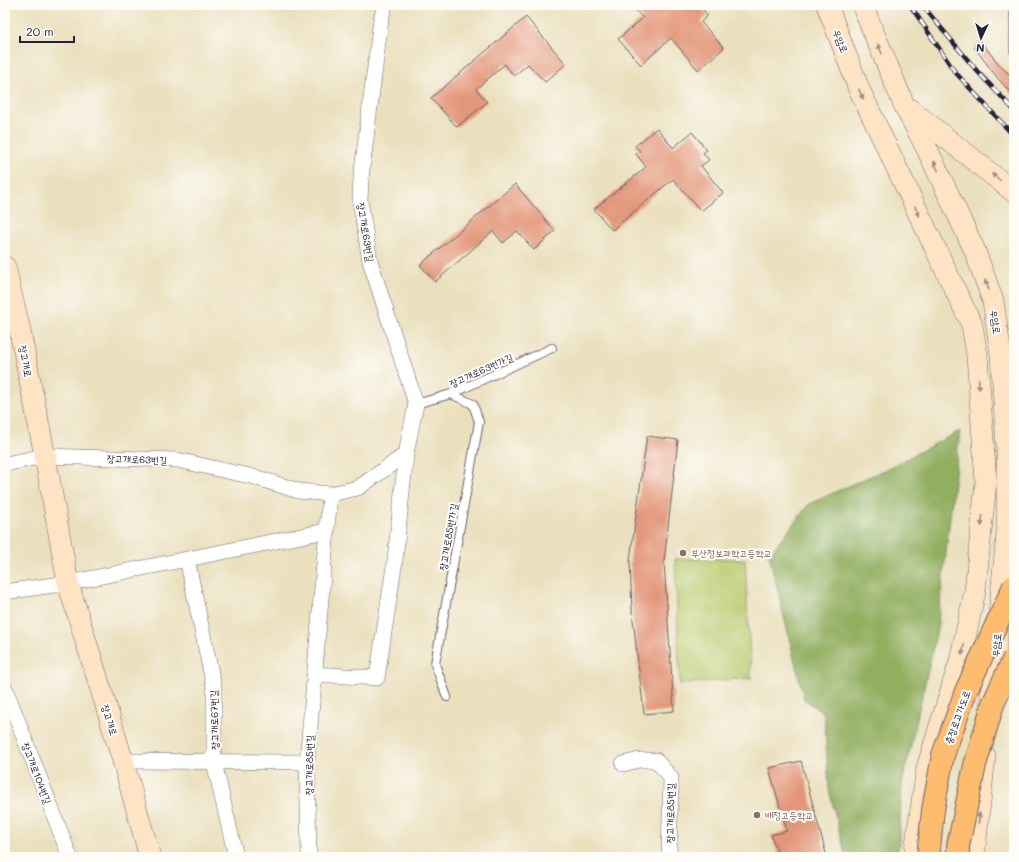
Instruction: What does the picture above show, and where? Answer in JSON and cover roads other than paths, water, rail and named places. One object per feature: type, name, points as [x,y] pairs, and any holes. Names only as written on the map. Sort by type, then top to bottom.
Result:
[{"type":"highway","name":"충장로고가도로","points":[[928,857],[933,810],[943,755],[966,691],[1014,586]]},
{"type":"highway","points":[[958,857],[958,846],[975,765],[993,704],[1014,658]]},
{"type":"main road","name":"우암로","points":[[827,5],[859,89],[972,325],[978,355],[986,482],[975,591],[960,661],[927,768],[914,857]]},
{"type":"main road","name":"우암로","points":[[862,5],[904,105],[928,151],[975,251],[993,301],[1005,325],[1011,446],[1007,534],[974,857]]},
{"type":"main road","points":[[904,105],[1014,192]]},
{"type":"main road","name":"장고개로","points":[[5,267],[19,326],[45,456],[68,583],[123,761],[150,857]]},
{"type":"main road","points":[[972,325],[1005,325]]},
{"type":"main road","points":[[978,355],[1007,355]]},
{"type":"street","name":"장고개로63번길","points":[[314,674],[377,678],[395,560],[406,454],[416,404],[370,261],[360,200],[361,178],[381,19],[385,5]]},
{"type":"street","name":"장고개로63번길","points":[[45,456],[177,460],[254,477],[299,491],[330,494],[358,488],[406,454]]},
{"type":"street","points":[[5,464],[45,456]]},
{"type":"street","name":"장고개로85번길","points":[[309,857],[307,762],[330,494]]},
{"type":"street","points":[[5,592],[68,583],[326,531]]},
{"type":"street","name":"장고개로67번길","points":[[187,559],[214,687],[214,762],[236,857]]},
{"type":"street","name":"장고개로104번길","points":[[5,688],[70,857]]},
{"type":"street","name":"장고개로85번길","points":[[623,764],[639,760],[656,760],[671,778],[669,857]]},
{"type":"street","points":[[123,761],[307,762]]},
{"type":"lane","name":"장고개로63번가길","points":[[416,404],[451,394],[552,348]]},
{"type":"lane","name":"장고개로85번가길","points":[[447,697],[435,664],[479,422],[473,404],[451,394]]},
{"type":"railway","points":[[910,5],[955,72],[1014,136]]},
{"type":"railway","points":[[924,5],[927,11],[977,71],[1014,110]]},
{"type":"place","name":"부산정보과학고등학교","points":[[683,553]]},
{"type":"place","name":"배정고등학교","points":[[757,815]]}]
